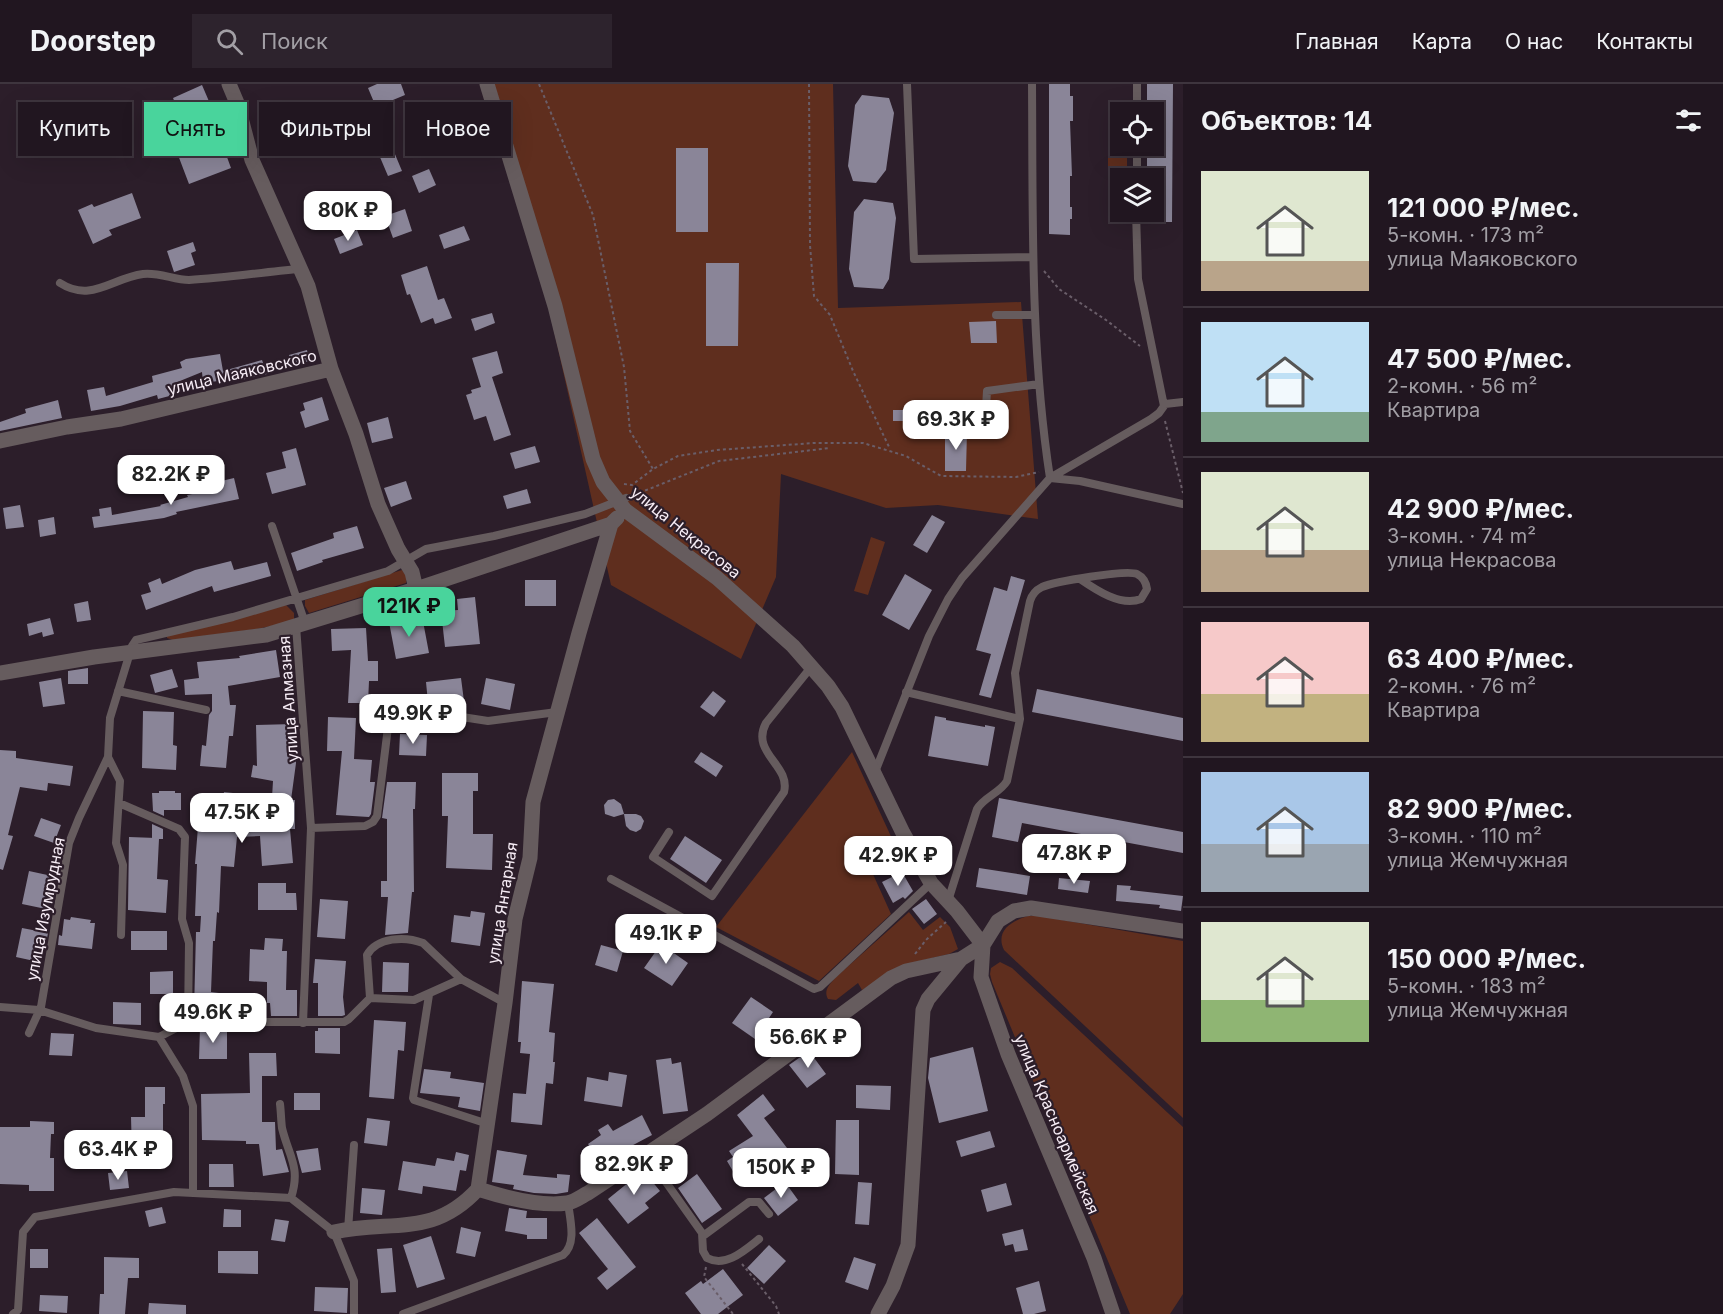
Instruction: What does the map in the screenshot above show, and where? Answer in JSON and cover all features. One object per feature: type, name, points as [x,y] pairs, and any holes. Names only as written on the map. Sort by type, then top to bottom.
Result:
[{"type":"street","points":[[229,84],[237,103],[252,160],[308,286],[332,369]]},
{"type":"street","name":"улица Некрасова","points":[[487,84],[549,284],[593,459],[603,482],[623,503],[717,578],[812,666],[842,706],[903,833],[931,883],[953,906],[983,945]]},
{"type":"street","name":"улица Маяковского","points":[[0,441],[121,419],[332,369],[378,504],[412,572],[416,589]]},
{"type":"street","points":[[0,673],[94,657],[266,635],[416,589],[611,524],[623,503]]},
{"type":"street","name":"улица Янтарная","points":[[478,1189],[515,919],[530,858],[533,802],[611,524]]},
{"type":"street","points":[[878,1314],[893,1286],[908,1245],[923,1011],[928,999],[961,959],[983,945],[1002,917],[1022,908],[1183,931]]},
{"type":"street","name":"улица Красноармейская","points":[[983,945],[981,977],[995,1019],[1094,1258],[1113,1314]]},
{"type":"street","points":[[341,1231],[399,1227],[438,1217],[465,1203],[478,1189],[505,1197],[568,1203],[588,1193],[707,1114],[891,978],[906,971],[961,959]]},
{"type":"lane","points":[[907,84],[913,118],[915,259],[1033,257]]},
{"type":"lane","points":[[1032,84],[1035,315],[1039,384],[1049,473]]},
{"type":"lane","points":[[1137,84],[1137,102]]},
{"type":"lane","points":[[1137,222],[1138,279],[1163,407]]},
{"type":"lane","points":[[60,283],[71,289],[86,291],[144,274],[187,280],[299,269]]},
{"type":"lane","points":[[996,315],[1035,315]]},
{"type":"lane","points":[[987,408],[987,391],[1039,384]]},
{"type":"lane","points":[[875,772],[929,636],[948,599],[977,559],[1049,473],[1151,419],[1163,407],[1183,402]]},
{"type":"lane","points":[[1049,473],[1183,504]]},
{"type":"lane","points":[[130,653],[134,642],[139,639],[209,623],[391,571],[426,549],[494,536],[623,503]]},
{"type":"lane","name":"улица Алмазная","points":[[272,526],[296,598],[301,624],[311,828],[303,1023]]},
{"type":"lane","points":[[953,906],[977,809],[984,800],[1007,782],[1020,719],[1015,673],[1032,596],[1045,586],[1080,579],[1131,572],[1143,578],[1147,589],[1142,599],[1135,601],[1101,593],[1080,579]]},
{"type":"lane","name":"улица Изумрудная","points":[[29,1033],[39,1010],[69,843],[108,757],[110,718],[130,653]]},
{"type":"lane","points":[[669,832],[652,857],[712,896],[784,792],[783,777],[764,747],[762,733],[766,723],[812,666]]},
{"type":"lane","points":[[118,691],[206,710]]},
{"type":"lane","points":[[906,692],[1020,719]]},
{"type":"lane","points":[[449,715],[488,721],[557,712]]},
{"type":"lane","points":[[311,828],[365,826],[375,820],[388,719]]},
{"type":"lane","points":[[108,757],[120,781],[116,843],[123,865],[121,935]]},
{"type":"lane","points":[[118,803],[179,829],[185,837],[182,919],[189,943],[188,1022]]},
{"type":"lane","points":[[611,879],[813,989],[820,987],[931,883]]},
{"type":"lane","points":[[370,998],[367,955],[373,946],[382,941],[404,940],[423,944],[461,979],[505,1004]]},
{"type":"lane","points":[[0,1007],[39,1010],[96,1028],[159,1037],[188,1022],[346,1021],[370,998],[414,1000],[461,979]]},
{"type":"lane","points":[[429,995],[413,1098],[488,1124]]},
{"type":"lane","points":[[159,1037],[183,1076],[193,1106],[193,1193]]},
{"type":"lane","points":[[280,1104],[282,1127],[296,1172],[291,1198]]},
{"type":"lane","points":[[354,1145],[341,1231],[354,1281],[354,1314]]},
{"type":"lane","points":[[646,1154],[703,1236],[703,1251],[707,1258],[716,1261],[736,1257],[759,1239]]},
{"type":"lane","points":[[13,1314],[18,1310],[23,1232],[35,1217],[174,1192],[291,1198],[341,1231]]},
{"type":"lane","points":[[703,1236],[749,1202],[759,1202],[769,1214]]},
{"type":"lane","points":[[403,1314],[542,1265],[565,1254],[569,1249],[571,1239],[568,1203]]},
{"type":"path","points":[[539,84],[593,215],[624,367],[630,431],[653,469]]},
{"type":"path","points":[[809,84],[810,245],[814,296],[830,315],[853,371],[891,451]]},
{"type":"path","points":[[1033,257],[1059,289],[1106,320],[1155,357]]},
{"type":"path","points":[[1163,407],[1183,493]]},
{"type":"path","points":[[603,482],[632,484],[653,469],[678,456],[764,446],[863,442],[906,456],[941,476],[1016,477],[1049,473]]},
{"type":"path","points":[[623,503],[719,461],[830,448]]},
{"type":"path","points":[[914,956],[953,906]]},
{"type":"path","points":[[736,1257],[776,1306],[779,1314]]},
{"type":"path","points":[[707,1258],[704,1277],[733,1314]]},
{"type":"shaded area","points":[[486,84],[833,84],[838,308],[1021,302],[1038,519],[938,505],[886,508],[781,474],[776,577],[741,659],[611,585],[526,206],[510,156],[511,102],[492,102]]},
{"type":"shaded area","points":[[1108,153],[1110,156],[1127,156],[1127,168],[1110,168],[1110,175],[1108,175]]},
{"type":"shaded area","points":[[871,537],[885,542],[868,595],[854,591]]},
{"type":"shaded area","points":[[402,570],[407,577],[406,583],[309,613],[305,606],[305,600]]},
{"type":"shaded area","points":[[286,605],[294,613],[294,619],[290,622],[257,629],[173,640],[167,638],[167,635]]},
{"type":"shaded area","points":[[852,752],[901,858],[872,872],[891,914],[819,981],[716,927]]},
{"type":"shaded area","points":[[909,912],[923,930],[940,917],[950,927],[958,949],[949,954],[907,964],[862,990],[858,983],[836,1000],[828,999],[827,990],[836,977]]},
{"type":"shaded area","points":[[1028,916],[1183,941],[1183,1118],[1004,950],[1003,932],[1011,924]]},
{"type":"shaded area","points":[[1000,962],[1012,968],[1183,1127],[1183,1294],[1170,1314],[1130,1314],[992,982],[991,968]]},
{"type":"building","points":[[377,84],[401,84],[405,95],[388,102],[374,102],[368,88]]},
{"type":"building","points":[[1049,84],[1070,84],[1070,96],[1073,96],[1073,121],[1070,121],[1072,219],[1070,219],[1070,235],[1049,234]]},
{"type":"building","points":[[1147,84],[1173,84],[1172,222],[1164,222],[1164,168],[1147,168],[1147,156],[1164,156],[1164,102],[1147,102]]},
{"type":"building","points":[[202,85],[209,102],[175,102],[173,98]]},
{"type":"building","points":[[862,95],[889,98],[894,113],[886,170],[876,183],[853,181],[848,166],[855,105]]},
{"type":"building","points":[[676,148],[708,148],[708,232],[676,232]]},
{"type":"building","points":[[393,149],[402,171],[388,176],[379,156],[393,156]]},
{"type":"building","points":[[178,156],[227,156],[231,168],[189,184]]},
{"type":"building","points":[[429,169],[436,185],[419,193],[412,176]]},
{"type":"building","points":[[132,193],[141,218],[109,230],[112,235],[93,244],[78,210],[92,204],[94,207]]},
{"type":"building","points":[[864,199],[893,203],[896,218],[889,279],[883,289],[854,287],[849,269],[854,212]]},
{"type":"building","points":[[405,209],[412,231],[393,238],[385,216]]},
{"type":"building","points":[[464,226],[470,240],[444,249],[439,235]]},
{"type":"building","points":[[357,230],[363,245],[340,254],[334,239]]},
{"type":"building","points":[[193,242],[196,251],[191,253],[195,265],[174,272],[167,251]]},
{"type":"building","points":[[706,263],[739,263],[738,346],[706,346]]},
{"type":"building","points":[[427,266],[438,300],[444,298],[452,318],[435,324],[433,318],[421,323],[410,294],[407,295],[401,275]]},
{"type":"building","points":[[492,313],[495,323],[475,331],[471,319]]},
{"type":"building","points":[[996,321],[997,343],[971,343],[969,322]]},
{"type":"building","points":[[307,350],[309,361],[292,366],[289,355]]},
{"type":"building","points":[[497,351],[503,373],[492,377],[511,435],[494,441],[486,416],[474,420],[466,395],[472,393],[471,390],[481,387],[472,358]]},
{"type":"building","points":[[220,354],[223,371],[262,360],[267,374],[241,380],[241,378],[203,383],[202,372],[175,383],[177,394],[158,399],[157,395],[120,406],[91,411],[87,390],[104,387],[106,396],[153,382],[152,376],[182,368],[180,362],[186,359]]},
{"type":"building","points":[[322,397],[329,420],[305,428],[300,412],[305,410],[303,403]]},
{"type":"building","points":[[58,400],[62,418],[0,431],[0,422],[26,413],[25,409]]},
{"type":"building","points":[[893,410],[911,410],[911,421],[893,421]]},
{"type":"building","points":[[388,417],[393,438],[372,443],[367,423]]},
{"type":"building","points":[[945,431],[967,431],[966,471],[945,471]]},
{"type":"building","points":[[535,446],[540,462],[515,469],[510,453]]},
{"type":"building","points":[[296,448],[306,485],[272,494],[266,473],[286,468],[282,452]]},
{"type":"building","points":[[234,478],[239,499],[176,512],[177,514],[164,518],[94,528],[92,517],[100,516],[99,509],[111,507],[112,515],[161,506],[188,497],[187,495],[214,490],[213,483]]},
{"type":"building","points":[[406,481],[412,499],[391,507],[384,488]]},
{"type":"building","points":[[527,489],[531,503],[507,509],[503,496]]},
{"type":"building","points":[[20,505],[24,527],[6,529],[3,508]]},
{"type":"building","points":[[932,515],[945,522],[927,553],[913,545]]},
{"type":"building","points":[[54,517],[56,534],[40,537],[38,520]]},
{"type":"building","points":[[357,526],[364,548],[322,560],[323,562],[297,571],[291,553],[334,538],[333,533]]},
{"type":"building","points":[[231,561],[234,570],[267,562],[271,576],[214,592],[212,586],[146,610],[141,595],[151,592],[148,583],[160,578],[162,584],[195,570]]},
{"type":"building","points":[[905,574],[932,590],[909,630],[882,615]]},
{"type":"building","points":[[1011,576],[1025,580],[991,698],[979,695],[991,654],[976,650],[994,587],[1007,591]]},
{"type":"building","points":[[525,580],[556,580],[556,606],[525,606]]},
{"type":"building","points":[[475,597],[480,644],[445,647],[441,611],[458,610],[457,599]]},
{"type":"building","points":[[88,601],[91,620],[77,622],[74,604]]},
{"type":"building","points":[[422,616],[429,653],[396,659],[389,622]]},
{"type":"building","points":[[50,618],[54,634],[43,637],[42,632],[29,636],[27,624]]},
{"type":"building","points":[[366,628],[368,661],[378,661],[378,681],[369,681],[368,703],[348,703],[351,650],[332,651],[331,629]]},
{"type":"building","points":[[276,650],[280,677],[228,686],[230,705],[236,705],[233,736],[229,736],[226,768],[200,766],[202,745],[206,746],[209,715],[212,711],[212,694],[185,695],[184,680],[199,678],[197,662],[240,658],[239,656]]},
{"type":"building","points":[[88,668],[88,684],[68,684],[68,671]]},
{"type":"building","points":[[172,669],[178,687],[155,693],[150,675]]},
{"type":"building","points":[[61,678],[65,704],[43,707],[39,682]]},
{"type":"building","points":[[461,678],[465,709],[429,713],[426,682]]},
{"type":"building","points":[[486,678],[515,684],[510,710],[481,704]]},
{"type":"building","points":[[1037,689],[1183,718],[1183,741],[1032,712]]},
{"type":"building","points":[[713,691],[726,701],[714,717],[700,707]]},
{"type":"building","points":[[143,711],[174,712],[173,745],[177,746],[176,770],[142,768]]},
{"type":"building","points":[[935,716],[946,718],[946,720],[995,727],[988,766],[928,756]]},
{"type":"building","points":[[328,717],[356,718],[354,759],[372,760],[370,782],[375,782],[369,817],[336,815],[342,751],[327,751]]},
{"type":"building","points":[[294,724],[296,763],[291,800],[295,800],[295,829],[290,829],[293,863],[262,866],[260,836],[237,837],[234,867],[221,866],[219,913],[217,912],[215,941],[213,941],[211,992],[219,993],[219,1016],[200,1016],[200,1011],[194,1011],[196,932],[200,932],[201,916],[195,916],[198,827],[205,827],[208,798],[223,799],[224,792],[242,794],[240,814],[271,814],[273,781],[251,777],[253,765],[257,766],[256,725]]},
{"type":"building","points":[[400,734],[427,735],[426,756],[399,755]]},
{"type":"building","points":[[0,750],[16,751],[16,758],[73,766],[70,786],[48,783],[47,791],[20,787],[8,835],[13,836],[3,870],[0,869]]},
{"type":"building","points":[[701,752],[723,766],[716,777],[694,762]]},
{"type":"building","points":[[442,773],[478,773],[478,791],[473,791],[473,834],[493,834],[492,870],[446,868],[448,816],[442,816]]},
{"type":"building","points":[[387,782],[416,782],[415,809],[413,809],[414,892],[412,892],[408,933],[385,935],[388,897],[381,897],[381,881],[387,881],[387,819],[382,818]]},
{"type":"building","points":[[159,791],[181,793],[181,810],[164,810],[164,816],[153,811],[152,793],[159,793]]},
{"type":"building","points":[[999,798],[1183,832],[1183,853],[1022,823],[1018,842],[992,837]]},
{"type":"building","points":[[614,799],[621,804],[624,814],[614,817],[605,814],[604,805],[608,800]]},
{"type":"building","points":[[624,814],[641,816],[644,821],[641,829],[636,832],[630,830],[626,826]]},
{"type":"building","points":[[41,818],[61,825],[54,843],[34,836]]},
{"type":"building","points":[[152,824],[163,829],[163,839],[159,839],[157,879],[168,880],[166,913],[128,910],[129,837],[152,838]]},
{"type":"building","points":[[685,836],[722,860],[706,883],[670,859]]},
{"type":"building","points":[[979,868],[1030,876],[1027,895],[976,887]]},
{"type":"building","points":[[29,871],[52,876],[46,909],[22,904]]},
{"type":"building","points":[[902,872],[913,891],[905,899],[903,897],[893,903],[882,882]]},
{"type":"building","points":[[1059,878],[1090,881],[1088,893],[1058,889]]},
{"type":"building","points":[[258,883],[286,883],[286,893],[296,893],[297,910],[258,910]]},
{"type":"building","points":[[1117,885],[1131,886],[1130,890],[1183,896],[1181,911],[1159,908],[1160,905],[1116,901]]},
{"type":"building","points":[[320,899],[348,901],[345,939],[317,937]]},
{"type":"building","points":[[926,899],[937,914],[924,924],[912,909]]},
{"type":"building","points":[[471,911],[485,913],[480,946],[451,942],[454,915],[470,917]]},
{"type":"building","points":[[71,917],[91,920],[90,923],[95,923],[92,949],[58,945],[59,935],[62,936],[64,919],[70,920]]},
{"type":"building","points":[[22,928],[48,933],[46,943],[43,943],[39,962],[16,957]]},
{"type":"building","points":[[131,931],[167,931],[167,950],[131,950]]},
{"type":"building","points":[[265,938],[283,939],[282,951],[287,951],[286,990],[297,990],[297,1016],[271,1016],[270,1003],[267,1003],[267,982],[249,981],[250,949],[264,950]]},
{"type":"building","points":[[661,944],[688,963],[672,986],[644,968]]},
{"type":"building","points":[[601,945],[623,951],[617,972],[595,965]]},
{"type":"building","points":[[315,959],[346,961],[343,997],[345,1015],[318,1016],[318,983],[313,983]]},
{"type":"building","points":[[383,962],[409,963],[408,992],[382,992]]},
{"type":"building","points":[[173,971],[173,994],[150,994],[150,972]]},
{"type":"building","points":[[522,981],[554,984],[549,1032],[555,1033],[553,1062],[555,1062],[553,1084],[546,1083],[542,1125],[511,1122],[513,1093],[526,1094],[530,1054],[520,1053],[521,1042],[518,1042]]},
{"type":"building","points":[[751,997],[773,1012],[755,1039],[732,1023]]},
{"type":"building","points":[[113,1002],[141,1003],[141,1025],[113,1024]]},
{"type":"building","points":[[374,1020],[406,1022],[404,1051],[398,1050],[394,1099],[369,1097]]},
{"type":"building","points":[[200,1028],[227,1030],[227,1059],[199,1059]]},
{"type":"building","points":[[318,1028],[340,1028],[340,1054],[315,1053],[315,1031],[318,1031]]},
{"type":"building","points":[[51,1033],[74,1034],[72,1056],[49,1055]]},
{"type":"building","points":[[973,1047],[988,1111],[939,1123],[928,1078],[930,1058]]},
{"type":"building","points":[[809,1051],[826,1074],[807,1088],[789,1065]]},
{"type":"building","points":[[249,1053],[276,1053],[277,1076],[262,1076],[262,1122],[275,1122],[276,1150],[282,1149],[289,1172],[263,1176],[259,1144],[246,1144],[246,1141],[202,1140],[201,1094],[250,1093]]},
{"type":"building","points":[[671,1058],[672,1064],[681,1062],[688,1111],[663,1114],[656,1060]]},
{"type":"building","points":[[424,1069],[451,1072],[450,1078],[484,1083],[480,1111],[458,1107],[460,1097],[420,1093]]},
{"type":"building","points":[[609,1072],[627,1075],[622,1107],[584,1101],[587,1077],[608,1081]]},
{"type":"building","points":[[856,1085],[891,1086],[890,1110],[856,1108]]},
{"type":"building","points":[[145,1087],[165,1087],[163,1154],[132,1154],[131,1117],[145,1117]]},
{"type":"building","points":[[294,1093],[320,1093],[320,1110],[294,1110]]},
{"type":"building","points":[[763,1094],[775,1110],[764,1118],[787,1148],[771,1161],[765,1153],[734,1173],[727,1161],[733,1157],[729,1151],[753,1136],[737,1115]]},
{"type":"building","points":[[642,1115],[652,1135],[620,1152],[624,1158],[605,1169],[588,1144],[601,1135],[598,1130],[608,1124],[613,1131]]},
{"type":"building","points":[[367,1118],[390,1121],[387,1146],[364,1143]]},
{"type":"building","points":[[836,1120],[859,1120],[859,1175],[835,1174]]},
{"type":"building","points":[[30,1121],[54,1122],[50,1158],[54,1158],[54,1191],[29,1191],[29,1185],[0,1184],[0,1127],[30,1127]]},
{"type":"building","points":[[990,1131],[995,1147],[961,1157],[956,1141]]},
{"type":"building","points":[[318,1148],[321,1170],[302,1173],[296,1151]]},
{"type":"building","points":[[497,1150],[527,1155],[523,1175],[557,1178],[557,1174],[570,1175],[568,1192],[534,1193],[513,1189],[514,1185],[492,1182]]},
{"type":"building","points":[[456,1152],[469,1155],[466,1171],[460,1170],[456,1191],[423,1186],[422,1194],[398,1190],[403,1161],[435,1166],[437,1158],[454,1161]]},
{"type":"building","points":[[209,1164],[233,1164],[234,1187],[209,1187]]},
{"type":"building","points":[[642,1169],[660,1191],[645,1203],[649,1208],[628,1224],[608,1199],[629,1182],[627,1179]]},
{"type":"building","points":[[127,1171],[129,1188],[110,1190],[108,1173]]},
{"type":"building","points":[[697,1174],[722,1209],[702,1223],[678,1188]]},
{"type":"building","points":[[785,1182],[798,1200],[778,1216],[764,1198]]},
{"type":"building","points":[[858,1182],[872,1183],[869,1225],[855,1224]]},
{"type":"building","points":[[1006,1183],[1012,1205],[987,1212],[981,1190]]},
{"type":"building","points":[[362,1188],[385,1190],[382,1215],[360,1213]]},
{"type":"building","points":[[162,1207],[166,1223],[149,1227],[145,1211]]},
{"type":"building","points":[[509,1208],[527,1211],[526,1218],[547,1218],[547,1239],[527,1239],[527,1235],[505,1231]]},
{"type":"building","points":[[224,1209],[241,1210],[241,1227],[223,1227]]},
{"type":"building","points":[[597,1218],[636,1267],[607,1290],[597,1278],[608,1269],[579,1233]]},
{"type":"building","points":[[275,1219],[289,1221],[285,1242],[271,1240]]},
{"type":"building","points":[[461,1227],[481,1232],[475,1257],[456,1253]]},
{"type":"building","points":[[1023,1229],[1028,1250],[1015,1252],[1013,1244],[1005,1246],[1002,1234]]},
{"type":"building","points":[[431,1236],[445,1279],[417,1288],[403,1245]]},
{"type":"building","points":[[769,1245],[786,1261],[764,1284],[747,1268]]},
{"type":"building","points":[[392,1248],[396,1292],[381,1293],[377,1249]]},
{"type":"building","points":[[30,1249],[48,1249],[48,1268],[30,1268]]},
{"type":"building","points":[[218,1251],[258,1251],[258,1274],[218,1273]]},
{"type":"building","points":[[104,1257],[139,1258],[139,1278],[128,1278],[125,1314],[99,1314],[100,1294],[104,1294]]},
{"type":"building","points":[[854,1257],[876,1264],[868,1290],[845,1282]]},
{"type":"building","points":[[723,1269],[743,1295],[718,1314],[701,1314],[685,1293],[701,1281],[703,1284]]},
{"type":"building","points":[[1039,1281],[1046,1311],[1023,1314],[1016,1288]]},
{"type":"building","points":[[315,1287],[348,1288],[347,1313],[314,1311]]},
{"type":"building","points":[[40,1295],[68,1296],[67,1313],[39,1311]]},
{"type":"building","points":[[149,1303],[186,1305],[186,1314],[148,1314]]}]
